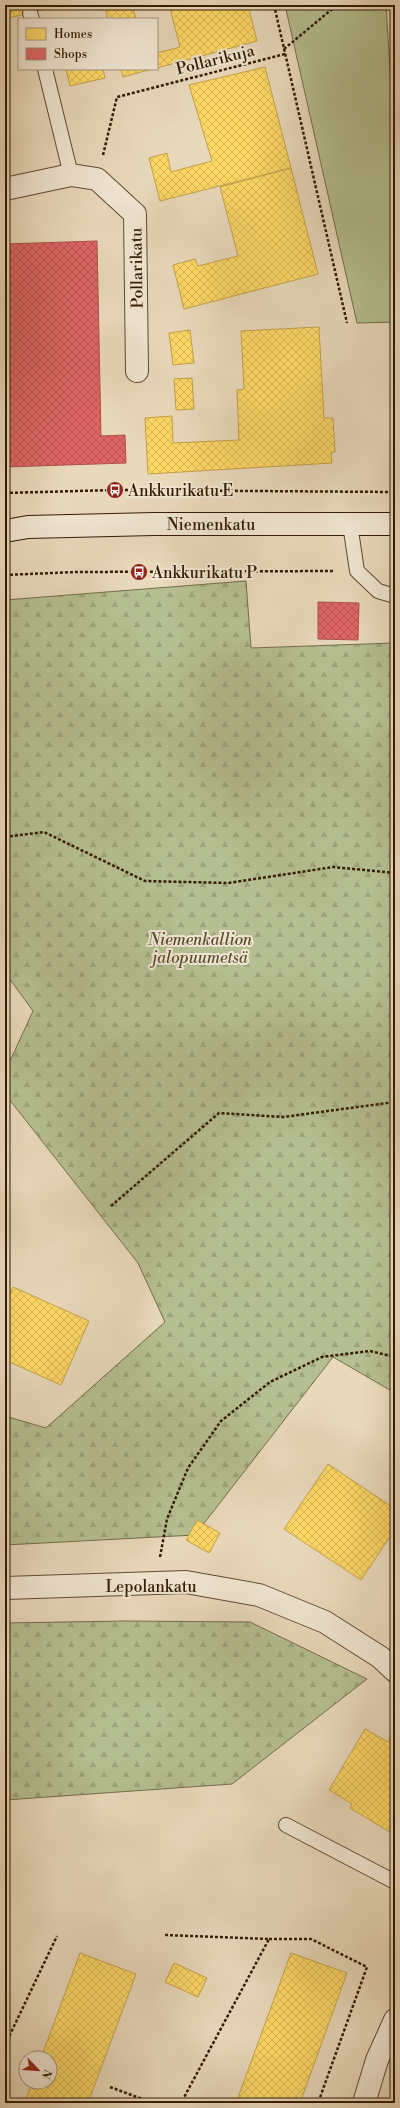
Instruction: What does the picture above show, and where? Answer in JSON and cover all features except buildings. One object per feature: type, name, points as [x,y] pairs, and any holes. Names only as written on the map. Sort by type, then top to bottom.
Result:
[{"type":"street","points":[[5,189],[71,175],[97,179]]},
{"type":"street","name":"Pollarikatu","points":[[97,179],[135,214],[138,371]]},
{"type":"street","name":"Niemenkatu","points":[[5,525],[28,527],[154,524],[395,524]]},
{"type":"street","name":"Niemenkatu","points":[[5,531],[28,527]]},
{"type":"street","name":"Lepolankatu","points":[[5,1588],[186,1582],[259,1595],[325,1622],[380,1657],[395,1671]]},
{"type":"street","points":[[364,2103],[377,2060],[395,2020]]},
{"type":"lane","points":[[45,70],[71,175]]},
{"type":"lane","points":[[350,524],[357,571],[378,591],[395,596]]},
{"type":"lane","points":[[286,1825],[395,1882]]},
{"type":"path","points":[[274,5],[347,323]]},
{"type":"path","points":[[284,49],[336,5]]},
{"type":"path","name":"Pollarikuja","points":[[97,179],[117,97],[286,54]]},
{"type":"path","points":[[5,493],[115,490],[395,492]]},
{"type":"path","points":[[5,575],[84,572],[357,571]]},
{"type":"path","points":[[5,838],[44,832],[145,881],[228,884],[333,867],[395,873]]},
{"type":"path","points":[[111,1206],[220,1113],[283,1117],[395,1102]]},
{"type":"path","points":[[156,1584],[167,1519],[188,1468],[221,1421],[270,1382],[322,1357],[370,1351],[395,1358]]},
{"type":"path","points":[[165,1935],[311,1939],[367,1967],[318,2103]]},
{"type":"path","points":[[5,2045],[57,1936]]},
{"type":"path","points":[[181,2103],[270,1939]]},
{"type":"path","points":[[110,2087],[154,2103]]},
{"type":"green space","points":[[285,5],[386,5],[395,153],[395,322],[357,323]]},
{"type":"green space","name":"Niemenkallion jalopuumetsä","points":[[246,581],[251,648],[395,643],[395,1393],[333,1357],[195,1535],[5,1545],[5,1416],[46,1428],[165,1322],[138,1263],[5,1094],[5,1072],[33,1011],[9,978],[5,978],[5,600]]},
{"type":"green space","points":[[124,1621],[250,1622],[367,1679],[232,1784],[5,1800],[5,1623]]},
{"type":"place","name":"Ankkurikatu E","points":[[115,490]]},
{"type":"place","name":"Ankkurikatu P","points":[[139,572]]}]
